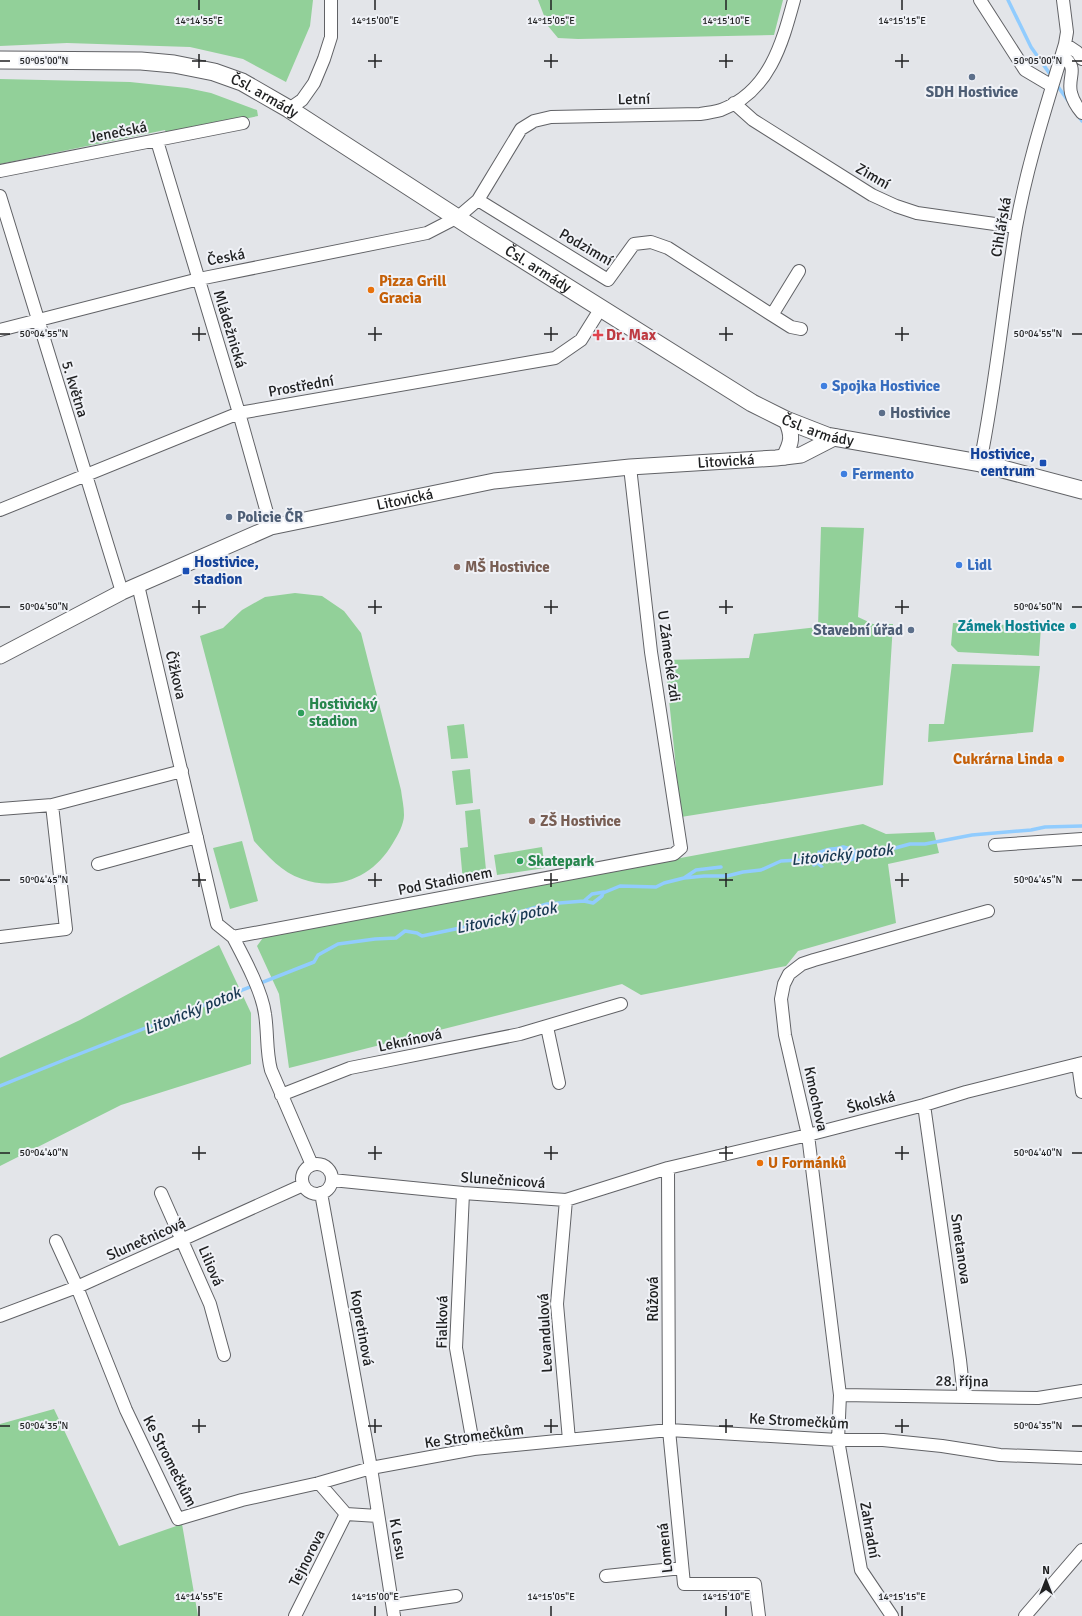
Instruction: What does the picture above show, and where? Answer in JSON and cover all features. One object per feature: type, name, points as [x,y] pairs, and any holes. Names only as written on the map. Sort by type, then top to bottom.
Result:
[{"type":"main road","name":"Čsl. armády","points":[[0,60],[141,61],[174,64],[214,72],[242,82],[289,108],[752,403],[786,420],[827,436],[980,463],[1082,490]]},
{"type":"street","points":[[289,108],[302,100],[314,83],[324,59],[331,37],[331,0]]},
{"type":"street","name":"Letní","points":[[458,217],[478,200],[521,129],[534,121],[551,117],[700,114],[720,110],[734,103],[760,82],[775,59],[794,0]]},
{"type":"street","points":[[980,0],[1025,70],[1053,85]]},
{"type":"street","name":"Cihlářská","points":[[980,463],[993,394],[1016,227],[1029,166],[1064,49],[1067,32],[1063,0]]},
{"type":"street","points":[[1064,49],[1078,52],[1082,59]]},
{"type":"street","points":[[1064,49],[1072,71],[1071,92],[1075,104],[1082,113]]},
{"type":"street","name":"Zimní","points":[[734,103],[759,124],[872,195],[896,206],[917,213],[1016,227]]},
{"type":"street","name":"Jenečská","points":[[0,171],[243,123]]},
{"type":"street","name":"Mládežnická","points":[[157,141],[239,413],[271,527]]},
{"type":"street","name":"5. května","points":[[0,196],[122,592]]},
{"type":"street","name":"Podzimní","points":[[478,200],[608,280],[634,244],[651,242],[668,248],[791,328],[801,330]]},
{"type":"street","name":"Česká","points":[[0,330],[199,279],[427,233],[458,217]]},
{"type":"street","points":[[772,315],[799,272]]},
{"type":"street","name":"Prostřední","points":[[0,510],[239,413],[555,358],[581,340],[601,308]]},
{"type":"street","points":[[784,457],[792,439],[786,420]]},
{"type":"street","name":"Litovická","points":[[0,656],[122,592],[271,527],[494,481],[630,468],[801,455],[836,437]]},
{"type":"street","name":"U Zámecké zdi","points":[[630,468],[651,652],[681,848]]},
{"type":"street","name":"Čížkova","points":[[138,585],[217,924],[234,937]]},
{"type":"street","points":[[0,809],[52,805],[182,771]]},
{"type":"street","points":[[0,937],[66,929],[52,805]]},
{"type":"street","points":[[98,864],[197,837]]},
{"type":"street","points":[[994,845],[1082,840]]},
{"type":"street","name":"Pod Stadionem","points":[[234,937],[674,854],[681,848]]},
{"type":"street","name":"Kmochova","points":[[838,1440],[840,1395],[808,1135],[785,1035],[781,999],[784,984],[789,974],[802,964],[988,911]]},
{"type":"street","points":[[234,937],[261,1000],[265,1014],[267,1057],[271,1070],[312,1164]]},
{"type":"street","name":"Leknínová","points":[[281,1095],[350,1068],[520,1034],[621,1004]]},
{"type":"street","points":[[547,1026],[560,1083]]},
{"type":"street","points":[[1080,1063],[1082,1092]]},
{"type":"street","name":"Školská","points":[[668,1168],[808,1135],[1080,1063]]},
{"type":"street","name":"Smetanova","points":[[924,1105],[964,1397]]},
{"type":"street","points":[[312,1164],[321,1164],[330,1171],[332,1180],[329,1188],[321,1193],[313,1193],[308,1191],[303,1185],[303,1175],[305,1170],[312,1164]]},
{"type":"street","name":"Slunečnicová","points":[[332,1180],[463,1193],[566,1200],[668,1168]]},
{"type":"street","name":"Růžová","points":[[668,1168],[669,1430]]},
{"type":"street","name":"Slunečnicová","points":[[0,1316],[77,1287],[303,1185]]},
{"type":"street","name":"Liliová","points":[[161,1193],[210,1304],[224,1355]]},
{"type":"street","name":"Kopretinová","points":[[321,1193],[371,1468]]},
{"type":"street","name":"Fialková","points":[[463,1193],[456,1348],[474,1449]]},
{"type":"street","name":"Levandulová","points":[[566,1200],[557,1304],[569,1440]]},
{"type":"street","name":"Ke Stromečkům","points":[[56,1241],[77,1287],[126,1410],[178,1519],[242,1500],[319,1483],[371,1468],[474,1449],[669,1430],[838,1440],[883,1440],[942,1446],[1000,1455],[1082,1458]]},
{"type":"street","name":"28. října","points":[[840,1395],[1038,1398],[1082,1391]]},
{"type":"street","name":"Lomená","points":[[669,1430],[684,1584],[755,1584],[759,1616]]},
{"type":"street","name":"Zahradní","points":[[838,1440],[861,1570],[892,1616]]},
{"type":"street","name":"K Lesu","points":[[371,1468],[394,1610]]},
{"type":"street","points":[[319,1483],[346,1514],[378,1516]]},
{"type":"street","name":"Tejnorova","points":[[295,1616],[346,1514]]},
{"type":"street","points":[[1024,1616],[1082,1550]]},
{"type":"street","points":[[1066,1567],[1082,1565]]},
{"type":"street","points":[[606,1576],[682,1568]]},
{"type":"street","points":[[394,1610],[456,1596]]},
{"type":"green space","points":[[0,0],[313,0],[310,26],[286,82],[243,59],[190,47],[67,43],[0,46]]},
{"type":"green space","points":[[538,0],[783,0],[774,35],[578,39],[558,38],[548,26]]},
{"type":"green space","points":[[0,79],[130,82],[187,88],[211,93],[257,110],[258,116],[167,135],[165,130],[0,164]]},
{"type":"green space","points":[[821,527],[864,528],[858,617],[873,624],[893,624],[883,785],[681,817],[665,660],[749,658],[754,634],[818,627]]},
{"type":"green space","name":"Hostivický stadion","points":[[295,593],[322,596],[344,611],[361,633],[401,790],[404,809],[403,822],[393,843],[385,855],[376,864],[366,872],[354,878],[329,884],[316,883],[294,876],[275,863],[254,841],[200,636],[223,628],[242,610],[265,597]]},
{"type":"green space","points":[[953,623],[1041,626],[1039,656],[958,652],[951,645]]},
{"type":"green space","points":[[952,664],[1040,666],[1033,732],[928,742],[929,724],[944,724]]},
{"type":"green space","points":[[464,724],[468,758],[451,759],[447,726]]},
{"type":"green space","points":[[470,769],[473,803],[456,805],[452,771]]},
{"type":"green space","points":[[480,809],[487,880],[463,882],[460,848],[468,847],[465,811]]},
{"type":"green space","points":[[863,824],[886,834],[934,832],[939,853],[888,864],[896,923],[798,951],[786,966],[641,995],[622,984],[289,1068],[279,994],[257,946],[265,935]]},
{"type":"green space","points":[[242,841],[258,901],[230,909],[213,848]]},
{"type":"green space","name":"Skatepark","points":[[542,847],[545,868],[497,875],[494,855]]},
{"type":"green space","points":[[219,945],[251,1013],[251,1064],[121,1105],[0,1166],[0,1058],[80,1020]]},
{"type":"green space","points":[[54,1409],[119,1546],[182,1524],[198,1616],[0,1616],[0,1424]]},
{"type":"water","points":[[843,845],[854,848],[859,855],[858,859],[841,865],[842,860],[850,857],[849,856],[820,862],[824,867],[821,868],[817,865],[814,867],[812,866],[818,850]]},
{"type":"waterway","points":[[1008,0],[1031,47],[1052,77]]},
{"type":"waterway","points":[[1056,84],[1069,102]]},
{"type":"waterway","points":[[1078,115],[1082,121]]},
{"type":"waterway","name":"Litovický potok","points":[[853,852],[888,850],[910,844],[925,844],[972,835],[1031,830],[1045,827],[1082,826]]},
{"type":"waterway","name":"Litovický potok","points":[[0,1086],[314,962],[318,955],[338,944],[396,938],[405,931],[417,933],[422,936],[479,924],[547,904],[584,901],[593,903],[602,896],[603,893],[620,886],[656,887],[664,883],[684,878],[727,876],[761,870],[781,861],[800,860],[808,862],[818,859]]},
{"type":"waterway","points":[[684,878],[696,870],[721,867]]},
{"type":"waterway","points":[[584,901],[592,894],[604,892]]},
{"type":"place","name":"SDH Hostivice","points":[[972,77]]},
{"type":"place","name":"Pizza Grill Gracia","points":[[371,290]]},
{"type":"place","name":"Dr. Max","points":[[598,335]]},
{"type":"place","name":"Spojka Hostivice","points":[[824,386]]},
{"type":"place","name":"Hostivice","points":[[882,413]]},
{"type":"place","name":"Hostivice, centrum","points":[[1043,463]]},
{"type":"place","name":"Fermento","points":[[844,474]]},
{"type":"place","name":"Policie ČR","points":[[229,517]]},
{"type":"place","name":"Lidl","points":[[959,565]]},
{"type":"place","name":"MŠ Hostivice","points":[[457,567]]},
{"type":"place","name":"Hostivice, stadion","points":[[186,571]]},
{"type":"place","name":"Zámek Hostivice","points":[[1073,626]]},
{"type":"place","name":"Stavební úřad","points":[[911,630]]},
{"type":"place","name":"Hostivický stadion","points":[[301,713]]},
{"type":"place","name":"Cukrárna Linda","points":[[1061,759]]},
{"type":"place","name":"ZŠ Hostivice","points":[[532,821]]},
{"type":"place","name":"Skatepark","points":[[520,861]]},
{"type":"place","name":"U Formánků","points":[[760,1163]]}]
